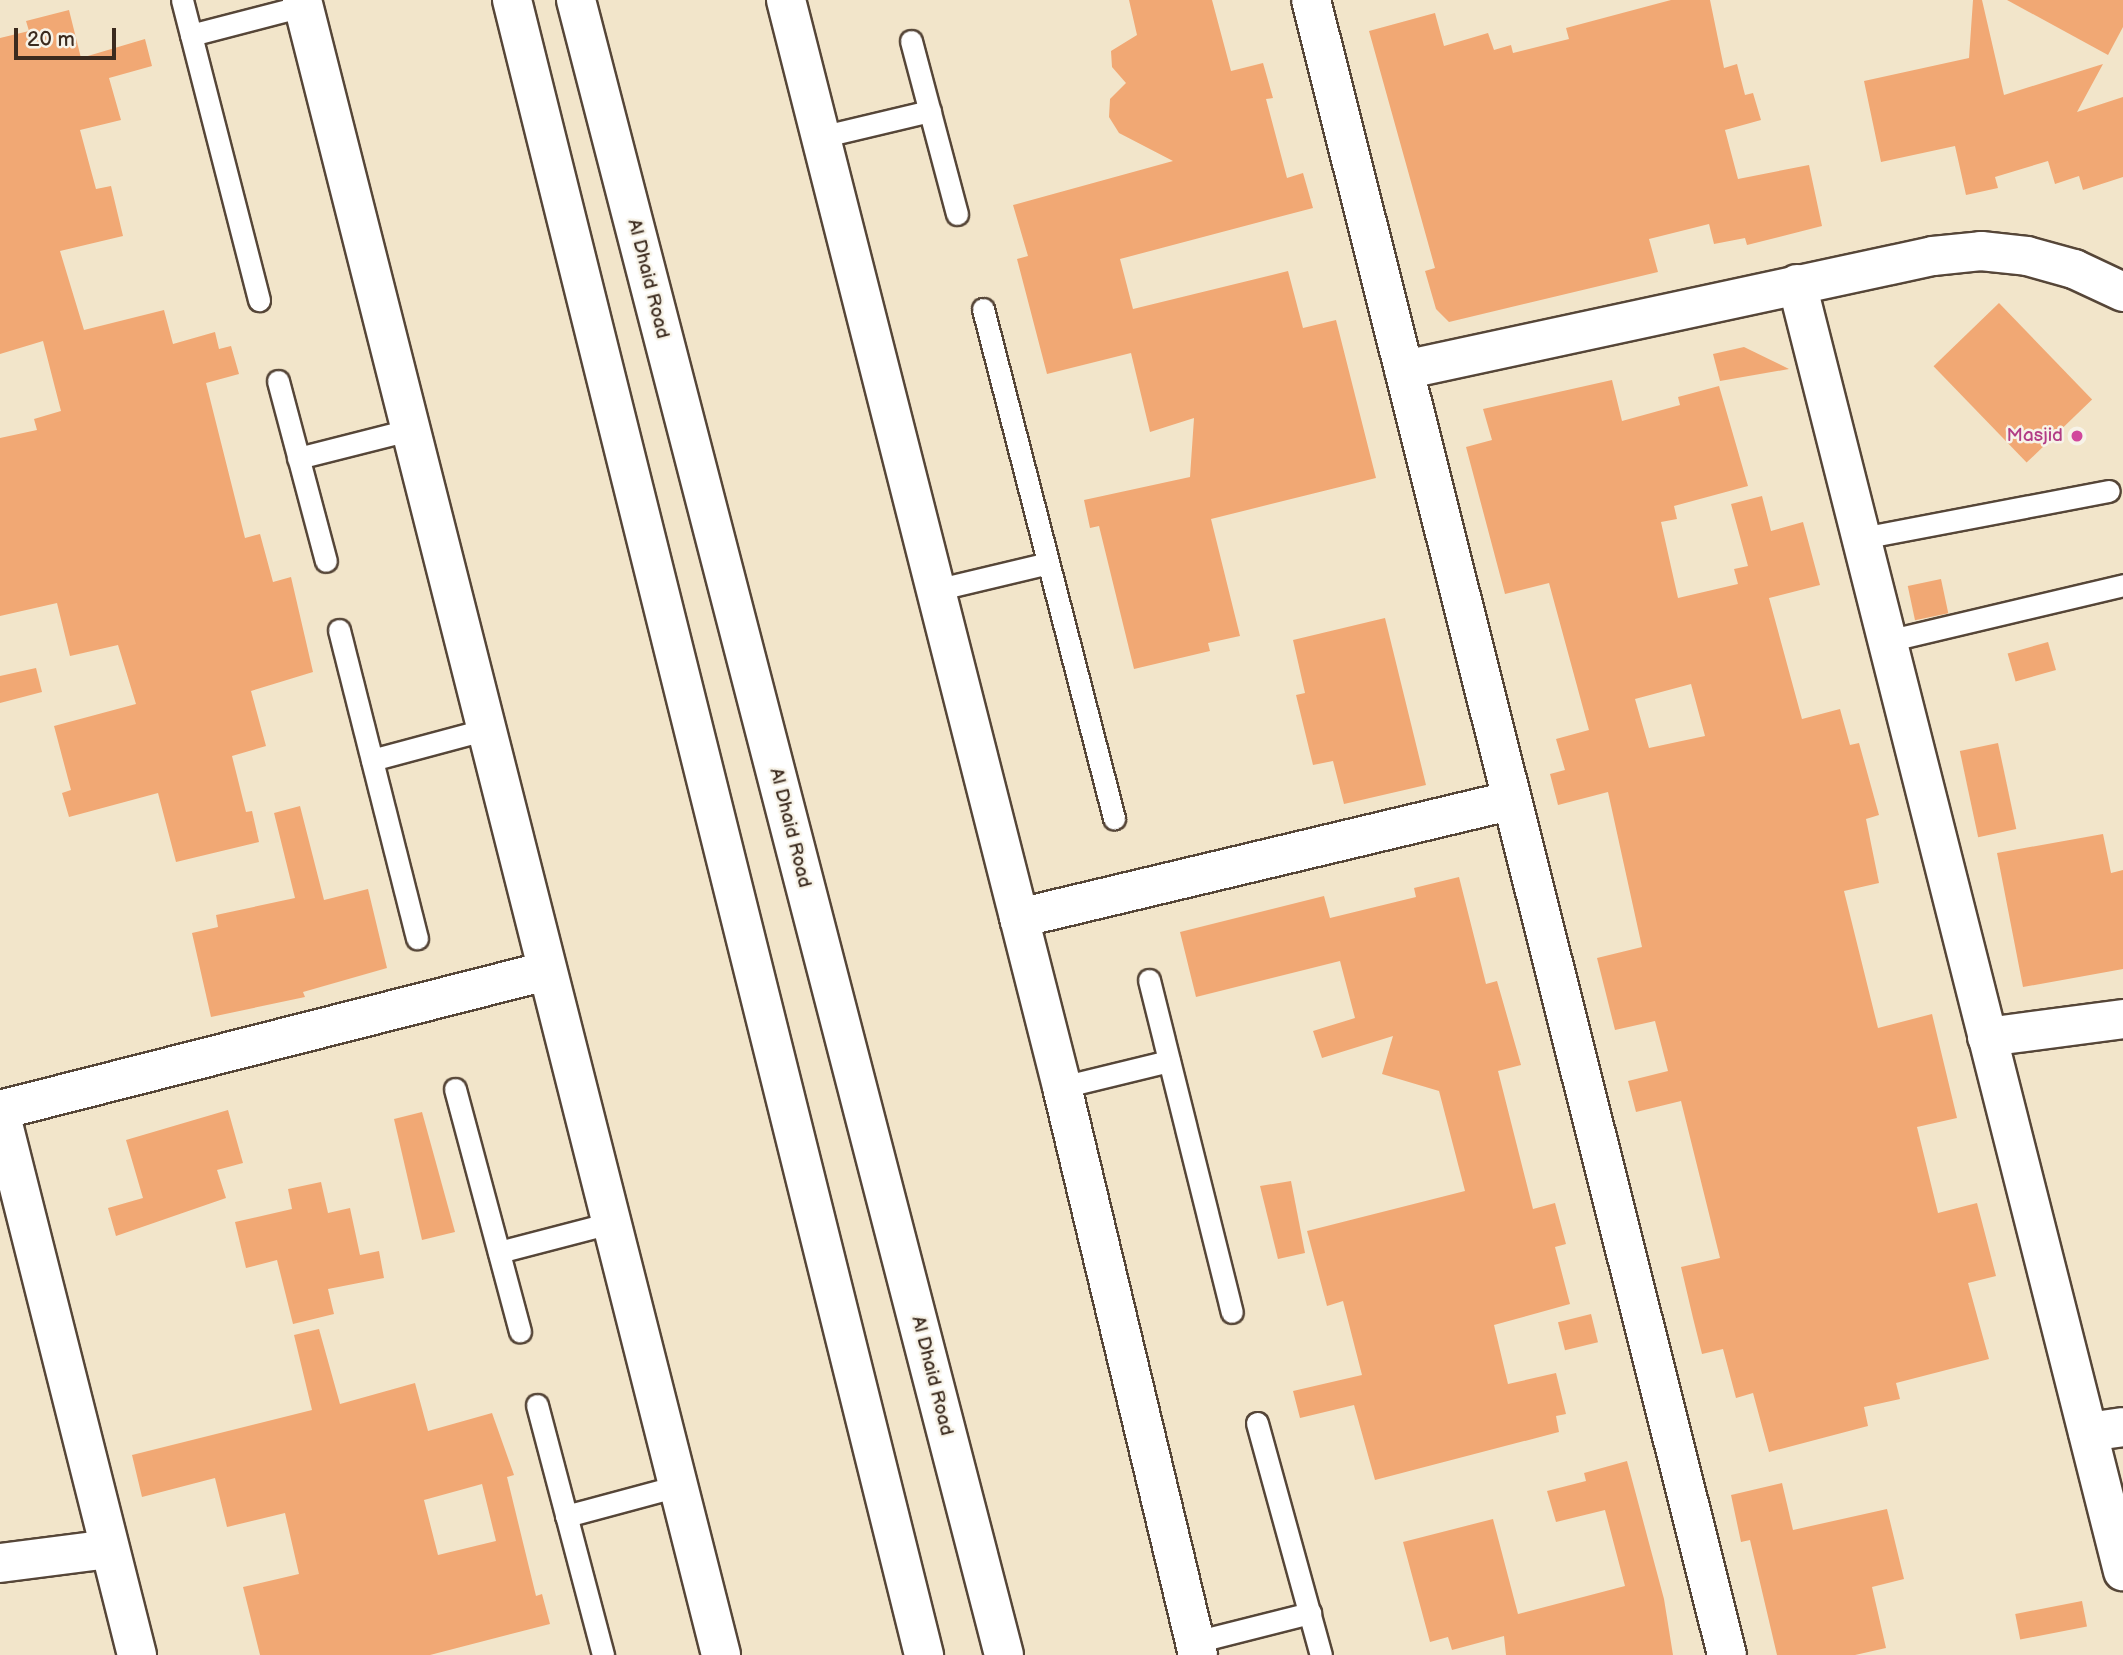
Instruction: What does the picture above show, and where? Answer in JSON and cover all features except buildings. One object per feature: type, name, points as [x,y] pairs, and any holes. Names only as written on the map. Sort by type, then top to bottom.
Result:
[{"type":"main road","points":[[512,0],[924,1655]]},
{"type":"main road","name":"Al Dhaid Road","points":[[576,0],[1004,1655]]},
{"type":"main road","points":[[786,0],[1062,1087],[1197,1648]]},
{"type":"main road","points":[[1311,0],[1509,802],[1727,1655]]},
{"type":"main road","points":[[303,3],[413,429],[610,1223],[721,1655]]},
{"type":"main road","points":[[1404,370],[1933,256],[1982,251],[2027,256],[2074,270],[2123,292]]},
{"type":"main road","points":[[1797,284],[1987,1037],[2105,1430],[2123,1571]]},
{"type":"main road","points":[[1019,918],[1509,802]]},
{"type":"main road","points":[[137,1655],[0,1111],[547,971]]},
{"type":"main road","points":[[1987,1037],[2123,1019]]},
{"type":"main road","points":[[0,1563],[109,1549]]},
{"type":"main road","points":[[982,1570],[1024,1655]]},
{"type":"lane","points":[[182,0],[259,300]]},
{"type":"lane","points":[[191,35],[303,3]]},
{"type":"lane","points":[[911,41],[957,214]]},
{"type":"lane","points":[[820,137],[930,111]]},
{"type":"lane","points":[[983,309],[1114,818]]},
{"type":"lane","points":[[278,381],[326,561]]},
{"type":"lane","points":[[298,458],[413,429]]},
{"type":"lane","points":[[1862,538],[2109,491]]},
{"type":"lane","points":[[935,590],[1048,563]]},
{"type":"lane","points":[[1887,641],[2123,585]]},
{"type":"lane","points":[[339,630],[417,938]]},
{"type":"lane","points":[[372,760],[488,729]]},
{"type":"lane","points":[[1149,980],[1232,1312]]},
{"type":"lane","points":[[1062,1087],[1169,1062]]},
{"type":"lane","points":[[455,1089],[520,1331]]},
{"type":"lane","points":[[499,1252],[610,1223]]},
{"type":"lane","points":[[537,1405],[603,1655]]},
{"type":"lane","points":[[1257,1423],[1321,1655]]},
{"type":"lane","points":[[566,1516],[678,1486]]},
{"type":"lane","points":[[1197,1648],[1310,1613]]},
{"type":"place","name":"Masjid","points":[[2077,436]]}]
